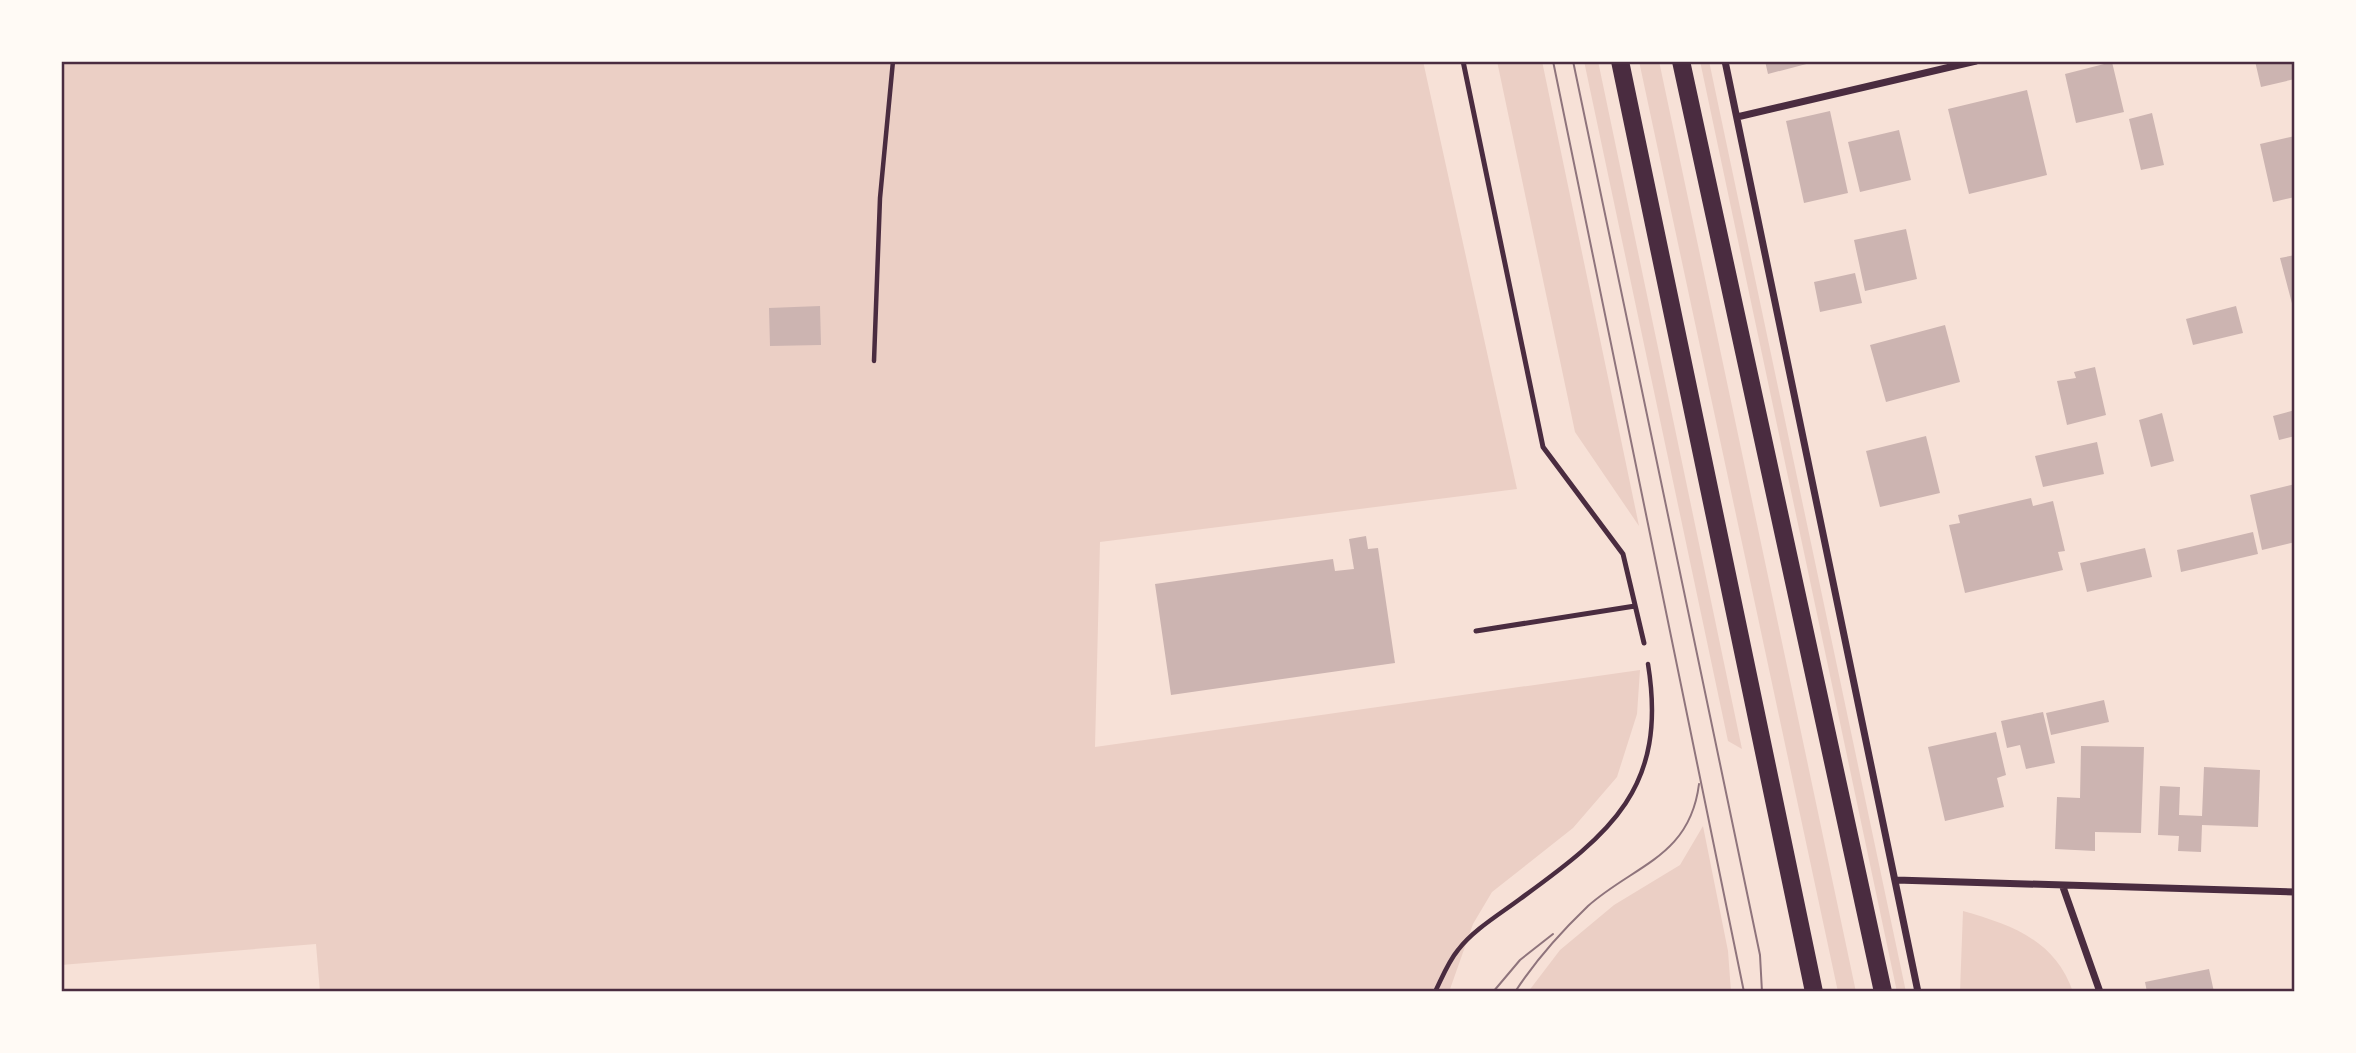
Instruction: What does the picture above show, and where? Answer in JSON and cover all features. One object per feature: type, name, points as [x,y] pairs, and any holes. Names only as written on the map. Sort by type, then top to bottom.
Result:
[{"type":"main road","points":[[1620,61],[1814,992]]},
{"type":"main road","points":[[1682,61],[1883,992]]},
{"type":"street","points":[[1725,61],[1919,992]]},
{"type":"street","points":[[1737,117],[1976,61]]},
{"type":"street","points":[[1896,880],[2295,892]]},
{"type":"street","points":[[2063,887],[2100,992]]},
{"type":"lane","points":[[1463,61],[1543,447],[1623,554],[1644,643]]},
{"type":"lane","points":[[1476,631],[1635,606]]},
{"type":"path","points":[[874,361],[880,198],[893,61]]},
{"type":"path","points":[[1434,992],[1458,949],[1585,852],[1616,818],[1640,782],[1650,736],[1652,688],[1644,643]]},
{"type":"shaded area","points":[[61,61],[1423,61],[1517,489],[1100,542],[1095,747],[1640,670],[1637,714],[1617,777],[1573,828],[1492,892],[1473,924],[1449,992],[320,992],[316,944],[61,965]]},
{"type":"shaded area","points":[[1497,61],[1542,61],[1639,526],[1575,432]]},
{"type":"shaded area","points":[[1584,61],[1598,61],[1742,749],[1728,741]]},
{"type":"shaded area","points":[[1639,61],[1659,61],[1856,992],[1838,992]]},
{"type":"shaded area","points":[[1700,61],[1709,61],[1906,992],[1897,992]]},
{"type":"shaded area","points":[[1703,826],[1728,951],[1731,992],[1528,992],[1560,950],[1614,905],[1680,865]]},
{"type":"shaded area","points":[[1963,911],[1998,922],[2030,937],[2055,959],[2073,992],[1960,992]]},
{"type":"building","points":[[1765,61],[1814,61],[1814,62],[1768,74]]},
{"type":"building","points":[[2255,61],[2295,61],[2295,79],[2261,87]]},
{"type":"building","points":[[2112,62],[2124,112],[2076,123],[2065,74]]},
{"type":"building","points":[[2027,90],[2047,175],[1969,194],[1948,109]]},
{"type":"building","points":[[1830,111],[1848,193],[1804,203],[1786,121]]},
{"type":"building","points":[[2152,113],[2164,165],[2141,170],[2129,119]]},
{"type":"building","points":[[1899,130],[1911,180],[1860,192],[1848,142]]},
{"type":"building","points":[[2295,136],[2295,197],[2273,202],[2260,144]]},
{"type":"building","points":[[1906,229],[1917,279],[1865,291],[1854,240]]},
{"type":"building","points":[[2295,255],[2295,311],[2294,311],[2280,258]]},
{"type":"building","points":[[1855,273],[1862,303],[1820,312],[1814,282]]},
{"type":"building","points":[[820,306],[821,345],[770,346],[769,308]]},
{"type":"building","points":[[2236,306],[2243,333],[2193,345],[2186,319]]},
{"type":"building","points":[[1945,325],[1960,382],[1886,402],[1870,345]]},
{"type":"building","points":[[2095,367],[2106,415],[2067,425],[2057,381],[2076,378],[2074,372]]},
{"type":"building","points":[[2295,410],[2295,436],[2279,440],[2273,416]]},
{"type":"building","points":[[2162,413],[2174,461],[2151,467],[2139,420]]},
{"type":"building","points":[[1926,436],[1940,493],[1880,507],[1866,451]]},
{"type":"building","points":[[2097,442],[2104,474],[2043,487],[2035,456]]},
{"type":"building","points":[[2295,484],[2295,542],[2262,550],[2250,495]]},
{"type":"building","points":[[2031,498],[2033,506],[2053,501],[2065,551],[2058,552],[2063,570],[1965,593],[1949,525],[1960,523],[1958,515]]},
{"type":"building","points":[[2253,532],[2258,554],[2181,572],[2177,550]]},
{"type":"building","points":[[1366,536],[1368,549],[1378,548],[1395,663],[1171,695],[1155,584],[1333,559],[1335,571],[1354,569],[1349,539]]},
{"type":"building","points":[[2145,548],[2152,577],[2087,592],[2080,563]]},
{"type":"building","points":[[2104,700],[2109,722],[2051,735],[2046,713]]},
{"type":"building","points":[[2043,712],[2055,763],[2026,769],[2020,745],[2007,748],[2001,721]]},
{"type":"building","points":[[1996,732],[2006,775],[1997,778],[2004,807],[1945,821],[1928,747]]},
{"type":"building","points":[[2081,746],[2144,747],[2141,833],[2095,832],[2095,851],[2055,849],[2057,797],[2080,798]]},
{"type":"building","points":[[2204,767],[2260,770],[2258,827],[2202,825],[2201,852],[2178,851],[2179,836],[2158,835],[2160,786],[2180,787],[2179,815],[2202,816]]},
{"type":"building","points":[[2209,969],[2214,992],[2147,992],[2145,982]]},
{"type":"tram line","points":[[1553,61],[1744,992]]},
{"type":"tram line","points":[[1573,61],[1760,955],[1762,992]]},
{"type":"tram line","points":[[1515,992],[1549,947],[1588,906],[1672,844],[1694,809],[1699,784]]},
{"type":"tram line","points":[[1493,992],[1520,960],[1553,934]]}]
